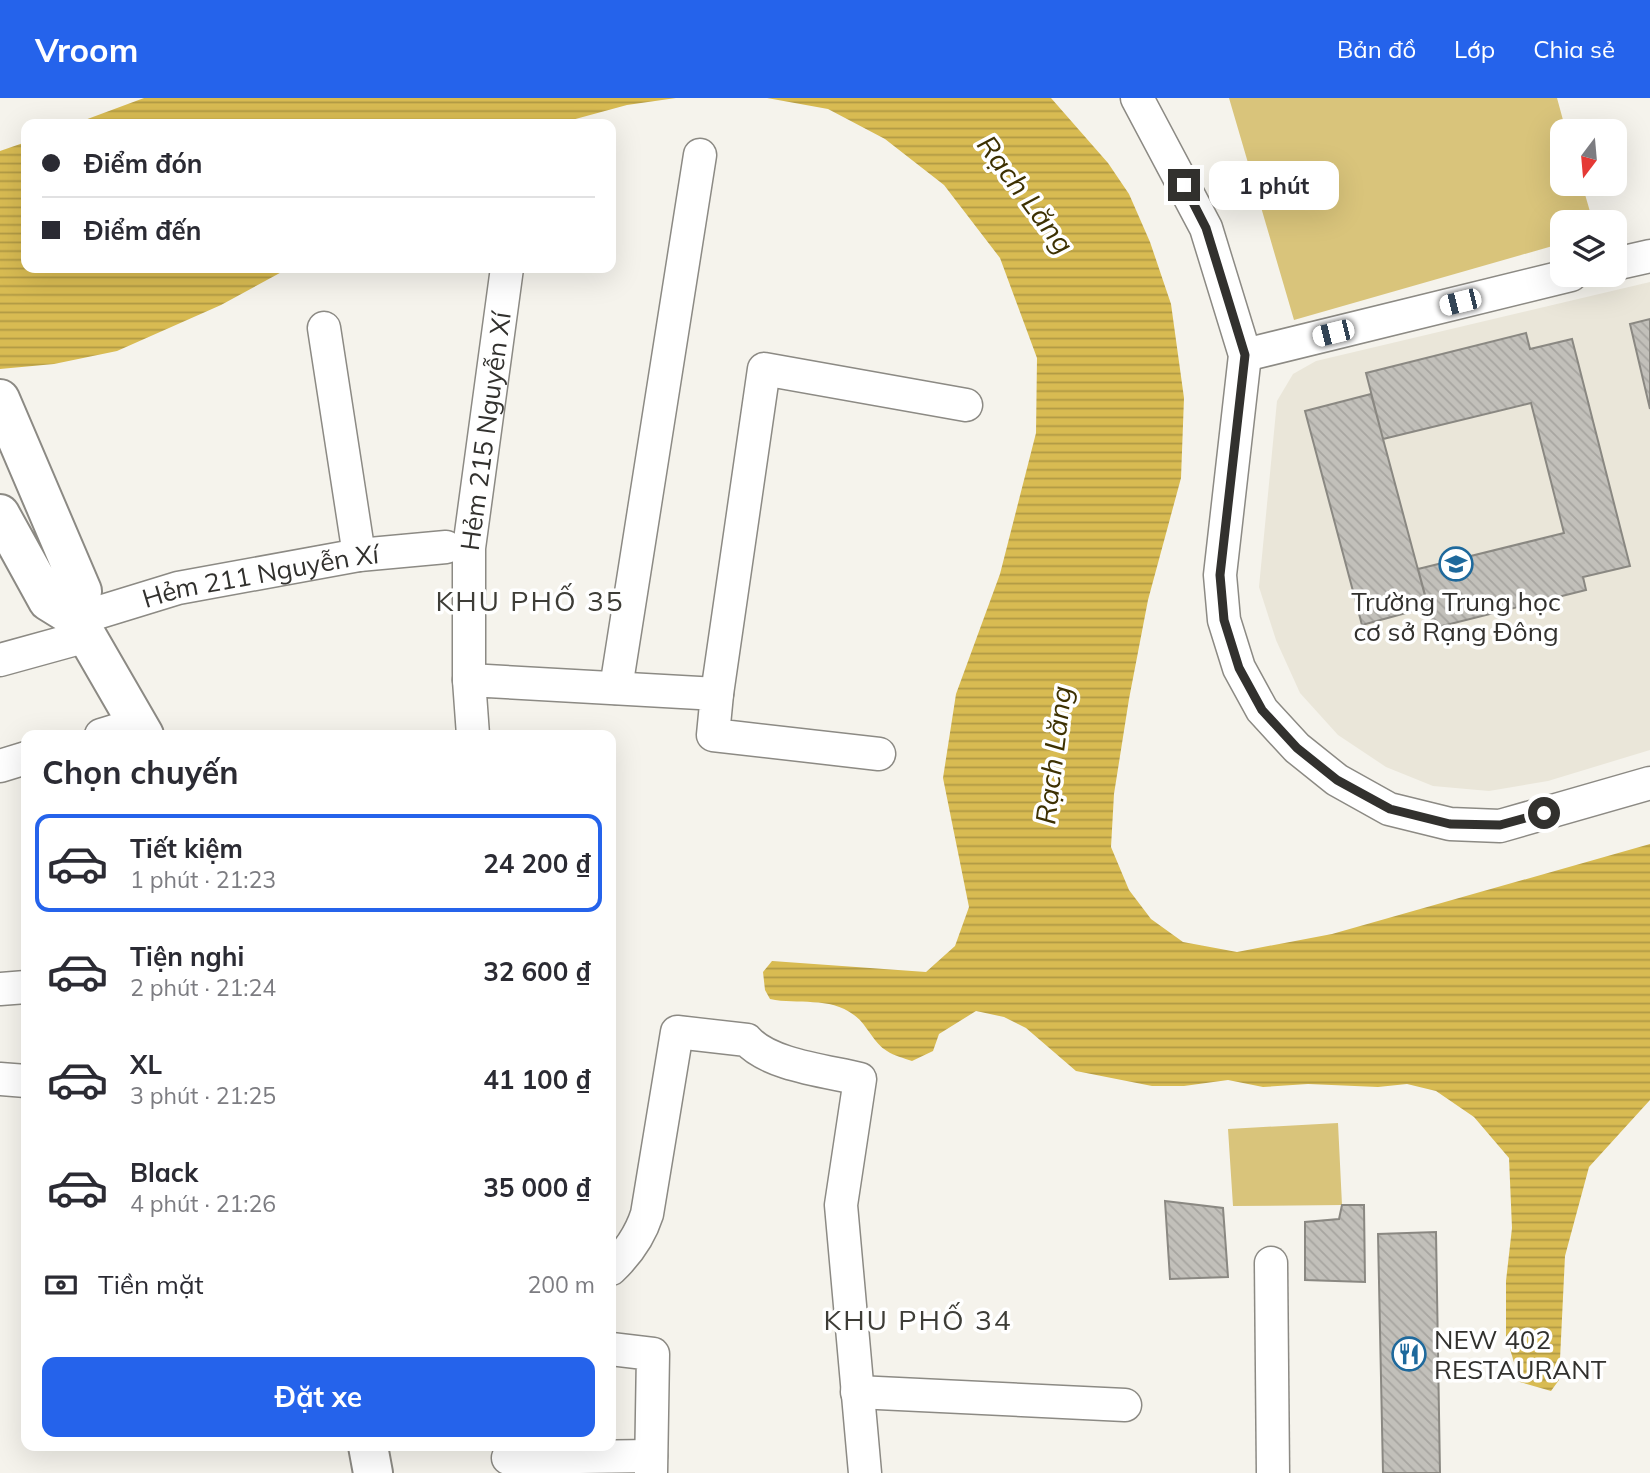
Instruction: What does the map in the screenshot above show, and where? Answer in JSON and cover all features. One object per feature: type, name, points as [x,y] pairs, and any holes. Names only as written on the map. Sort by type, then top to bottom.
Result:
[{"type":"main road","points":[[0,399],[82,590],[82,628]]},
{"type":"main road","points":[[2,521],[48,601],[82,628],[141,729]]},
{"type":"main road","points":[[369,1451],[373,1473]]},
{"type":"street","points":[[1138,98],[1206,228],[1245,355],[1220,575],[1224,620],[1239,668],[1262,710],[1297,748],[1337,780],[1390,809],[1450,824],[1500,825],[1650,783]]},
{"type":"street","points":[[616,688],[700,155]]},
{"type":"street","points":[[1627,261],[1650,256]]},
{"type":"street","name":"Hẻm 215 Nguyễn Xí","points":[[473,730],[469,680],[469,548],[506,273]]},
{"type":"street","points":[[1245,355],[1550,280]]},
{"type":"street","points":[[324,328],[359,555]]},
{"type":"street","points":[[879,754],[713,735],[764,369],[966,405]]},
{"type":"street","name":"Hẻm 211 Nguyễn Xí","points":[[0,660],[178,588],[359,555],[446,547]]},
{"type":"street","points":[[469,680],[717,694]]},
{"type":"street","points":[[0,766],[21,760]]},
{"type":"street","points":[[0,989],[21,987]]},
{"type":"street","points":[[616,1264],[642,1231],[677,1032],[747,1040],[755,1049],[769,1057],[860,1079],[841,1205],[864,1473]]},
{"type":"street","points":[[0,1079],[21,1081]]},
{"type":"street","points":[[1271,1263],[1273,1473]]},
{"type":"street","points":[[508,1459],[651,1464],[653,1354],[616,1350]]},
{"type":"street","points":[[857,1392],[1125,1405]]},
{"type":"shaded area","points":[[1229,98],[1557,98],[1563,119],[1550,119],[1550,196],[1585,196],[1590,210],[1550,210],[1550,247],[1294,320]]},
{"type":"shaded area","name":"Trường Trung học cơ sở Rạng Đông","points":[[1650,282],[1650,750],[1548,781],[1489,791],[1433,786],[1386,767],[1338,735],[1300,693],[1276,640],[1259,587],[1277,401],[1293,374],[1316,361]]},
{"type":"shaded area","points":[[1338,1123],[1342,1205],[1233,1206],[1228,1129]]},
{"type":"water","points":[[144,98],[676,98],[627,105],[575,119],[87,119]]},
{"type":"water","name":"Rạch Lăng","points":[[767,98],[1051,98],[1108,163],[1129,194],[1150,242],[1171,304],[1184,398],[1181,478],[1148,600],[1114,794],[1111,847],[1129,890],[1151,919],[1183,942],[1237,952],[1332,934],[1650,844],[1650,1100],[1589,1167],[1565,1256],[1559,1380],[1551,1391],[1520,1382],[1506,1336],[1506,1281],[1512,1228],[1509,1158],[1474,1117],[1436,1091],[1407,1084],[1378,1087],[1308,1084],[1263,1087],[1228,1080],[1184,1086],[1152,1086],[1076,1071],[1026,1028],[1004,1017],[976,1011],[939,1034],[933,1051],[912,1061],[882,1048],[859,1019],[844,1009],[824,1003],[770,999],[765,990],[763,972],[772,961],[926,972],[955,946],[969,907],[943,778],[956,694],[1000,574],[1036,433],[1037,358],[1000,258],[944,185],[885,139],[828,109]]},
{"type":"water","points":[[21,144],[21,273],[280,273],[221,305],[117,351],[54,364],[0,369],[0,151]]},
{"type":"building","points":[[1650,319],[1650,409],[1630,324]]},
{"type":"building","points":[[1526,333],[1530,349],[1572,339],[1630,566],[1583,577],[1586,590],[1434,628],[1418,569],[1564,533],[1531,403],[1383,439],[1366,373]]},
{"type":"building","points":[[1371,394],[1428,607],[1362,625],[1305,411]]},
{"type":"building","points":[[1165,1201],[1223,1208],[1228,1277],[1170,1279]]},
{"type":"building","points":[[1342,1205],[1364,1205],[1365,1282],[1305,1280],[1305,1222],[1339,1219]]},
{"type":"building","name":"NEW 402 RESTAURANT","points":[[1436,1232],[1440,1473],[1383,1473],[1378,1234]]},
{"type":"place","name":"Trường Trung học cơ sở Rạng Đông","points":[[1456,564]]},
{"type":"place","name":"NEW 402 RESTAURANT","points":[[1409,1354]]},
{"type":"district","name":"KHU PHỐ 35","points":[[530,600]]},
{"type":"district","name":"KHU PHỐ 34","points":[[918,1319]]},
{"type":"route","points":[[1184,185],[1206,228],[1245,355],[1220,575],[1224,620],[1239,668],[1262,710],[1297,748],[1337,780],[1390,809],[1450,824],[1500,825],[1544,813]]}]
